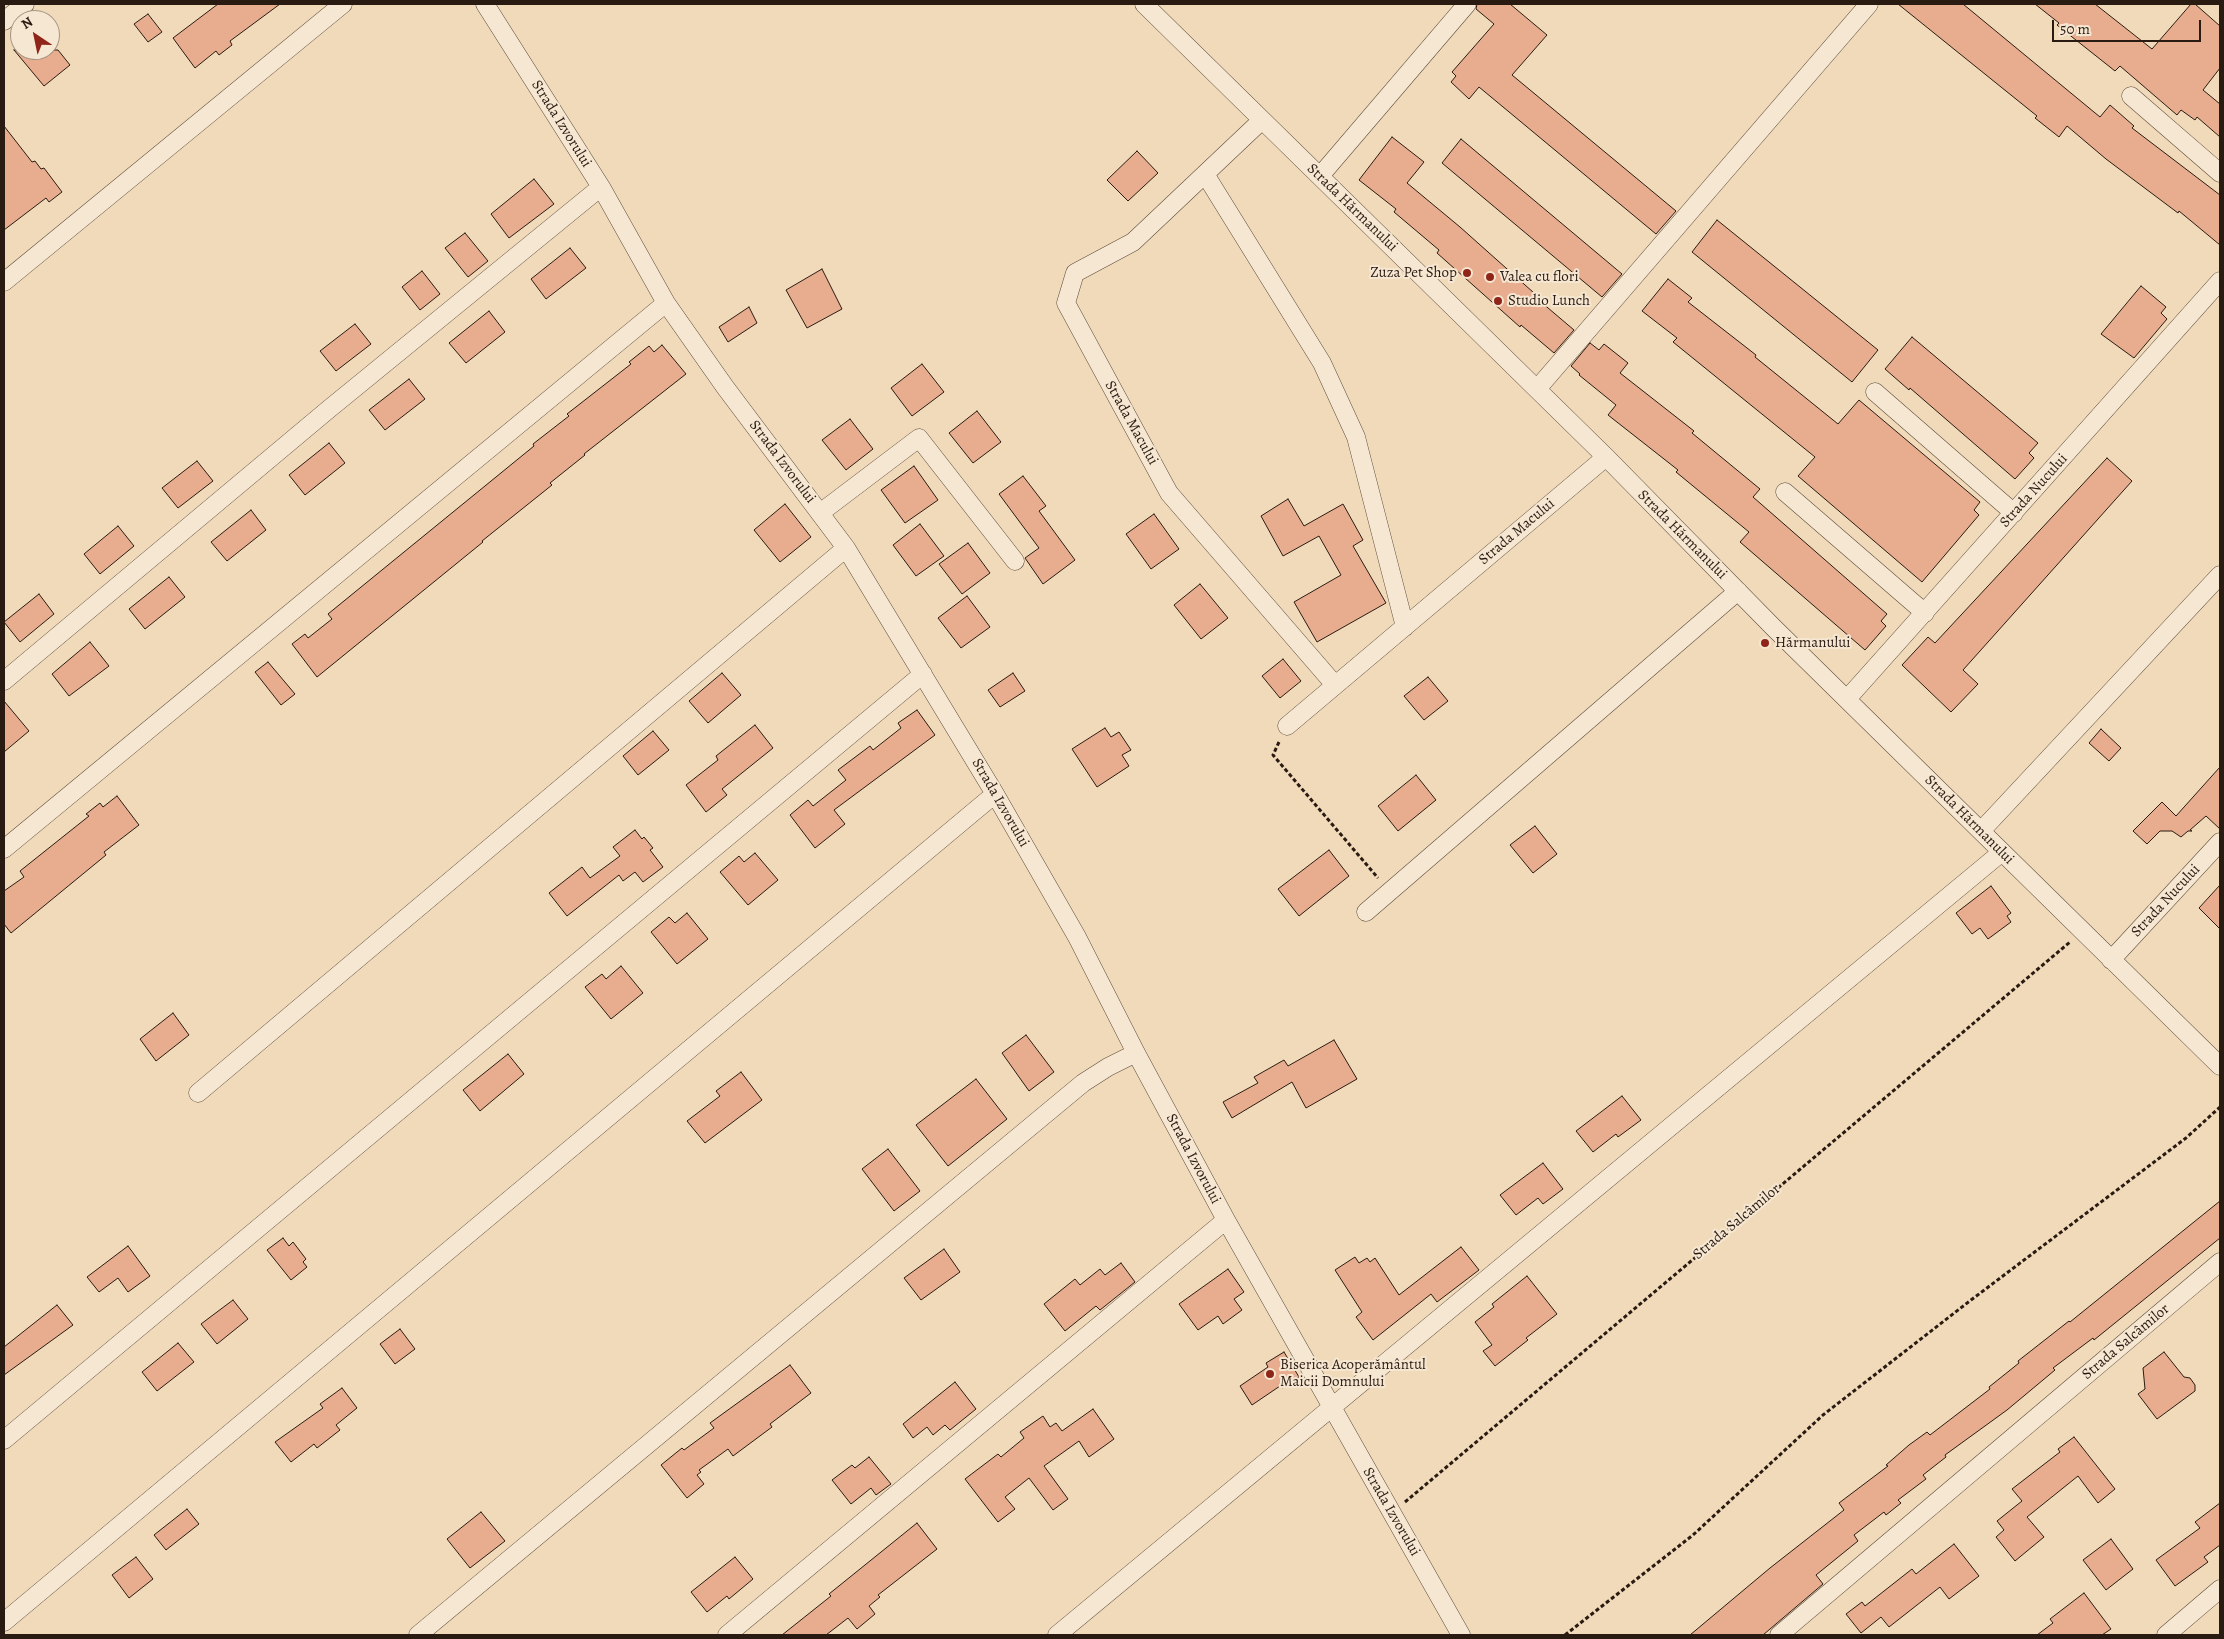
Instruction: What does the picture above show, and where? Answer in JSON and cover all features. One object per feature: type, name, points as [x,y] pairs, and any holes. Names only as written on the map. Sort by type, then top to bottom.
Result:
[{"type":"street","points":[[4,21],[25,4]]},
{"type":"street","points":[[4,282],[344,4]]},
{"type":"street","name":"Strada Izvorului","points":[[485,4],[601,187],[666,303],[725,387],[846,548],[995,794],[1077,937],[1136,1053],[1226,1220],[1331,1409],[1461,1635]]},
{"type":"street","name":"Strada Hărmanului","points":[[1144,4],[1606,457],[1738,591],[2220,1066]]},
{"type":"street","points":[[1320,176],[1466,4]]},
{"type":"street","points":[[1537,390],[1869,4]]},
{"type":"street","points":[[2131,96],[2220,173]]},
{"type":"street","name":"Strada Macului","points":[[1262,120],[1133,242],[1075,273],[1066,303],[1169,493],[1336,685]]},
{"type":"street","points":[[1205,174],[1322,363],[1352,429],[1405,627]]},
{"type":"street","points":[[4,681],[322,415],[601,187]]},
{"type":"street","name":"Strada Nucului","points":[[1847,699],[2220,281]]},
{"type":"street","points":[[4,849],[666,303]]},
{"type":"street","points":[[1875,392],[2014,513]]},
{"type":"street","points":[[820,513],[919,438],[1015,561]]},
{"type":"street","name":"Strada Macului","points":[[1287,726],[1606,457]]},
{"type":"street","points":[[1785,492],[1925,613]]},
{"type":"street","points":[[198,1093],[846,548]]},
{"type":"street","points":[[1981,831],[2220,575]]},
{"type":"street","points":[[1366,912],[1738,591]]},
{"type":"street","points":[[4,1440],[922,674]]},
{"type":"street","points":[[4,1622],[995,794]]},
{"type":"street","name":"Strada Nucului","points":[[2112,960],[2220,842]]},
{"type":"street","points":[[1057,1635],[2002,852]]},
{"type":"street","points":[[418,1635],[1083,1083],[1108,1067],[1136,1053]]},
{"type":"street","points":[[728,1635],[1226,1220]]},
{"type":"street","name":"Strada Salcâmilor","points":[[1779,1635],[2220,1262]]},
{"type":"street","points":[[2166,1635],[2220,1589]]},
{"type":"path","points":[[1287,726],[1273,754],[1389,891]]},
{"type":"path","name":"Strada Salcâmilor","points":[[1392,1513],[2083,931]]},
{"type":"path","points":[[1565,1635],[1693,1536],[1823,1415],[1963,1306],[2186,1138],[2220,1107]]},
{"type":"building","points":[[218,4],[280,4],[230,41],[232,45],[219,55],[216,51],[195,68],[173,38]]},
{"type":"building","points":[[1477,4],[1510,4],[1547,35],[1512,75],[1676,211],[1656,234],[1479,87],[1469,99],[1451,82],[1456,76],[1452,72],[1494,24],[1476,9]]},
{"type":"building","points":[[1898,4],[1963,4],[2100,117],[2110,105],[2134,126],[2132,128],[2220,195],[2220,245],[2179,211],[2178,213],[2106,159],[2067,126],[2059,137],[2035,118],[2037,116]]},
{"type":"building","points":[[2035,4],[2095,4],[2152,49],[2191,4],[2195,4],[2220,26],[2220,68],[2203,90],[2220,104],[2220,137],[2197,117],[2195,120],[2181,110],[2177,115],[2120,66],[2115,71],[2057,25],[2059,23]]},
{"type":"building","points":[[148,14],[162,32],[148,42],[134,24]]},
{"type":"building","points":[[60,52],[70,65],[44,86],[22,60],[60,60]]},
{"type":"building","points":[[4,126],[32,162],[35,161],[41,169],[44,168],[62,192],[49,202],[46,198],[4,230]]},
{"type":"building","points":[[1392,137],[1424,162],[1407,183],[1460,227],[1574,330],[1554,353],[1521,325],[1520,327],[1437,253],[1439,250],[1394,212],[1396,209],[1359,180]]},
{"type":"building","points":[[1461,139],[1622,274],[1602,297],[1442,163]]},
{"type":"building","points":[[1137,151],[1158,173],[1128,201],[1107,180]]},
{"type":"building","points":[[534,179],[554,204],[509,238],[491,214]]},
{"type":"building","points":[[1717,220],[1878,350],[1852,382],[1692,252]]},
{"type":"building","points":[[465,233],[488,261],[468,277],[445,248]]},
{"type":"building","points":[[570,248],[586,268],[546,299],[531,279]]},
{"type":"building","points":[[822,269],[842,309],[807,328],[786,290]]},
{"type":"building","points":[[422,271],[440,294],[420,310],[402,287]]},
{"type":"building","points":[[1668,279],[1692,298],[1688,302],[1756,355],[1755,357],[1838,424],[1859,400],[1980,502],[1974,510],[1979,515],[1922,582],[1798,476],[1815,457],[1673,342],[1677,338],[1642,311]]},
{"type":"building","points":[[2141,286],[2166,307],[2161,313],[2167,319],[2134,358],[2101,334]]},
{"type":"building","points":[[749,307],[757,323],[728,342],[719,327]]},
{"type":"building","points":[[489,311],[505,332],[466,363],[449,343]]},
{"type":"building","points":[[355,324],[371,344],[336,371],[320,351]]},
{"type":"building","points":[[1912,337],[2038,443],[2029,453],[2034,458],[2015,479],[1910,388],[1909,390],[1885,369]]},
{"type":"building","points":[[1590,343],[1599,350],[1604,344],[1628,363],[1620,373],[1694,431],[1692,433],[1760,489],[1753,497],[1887,614],[1881,621],[1886,626],[1865,650],[1740,542],[1749,532],[1676,472],[1678,470],[1608,415],[1616,405],[1579,375],[1571,366]]},
{"type":"building","points":[[662,345],[686,374],[584,454],[550,483],[552,485],[317,677],[292,644],[305,634],[308,638],[332,619],[328,614],[534,446],[533,444],[569,416],[567,414],[631,364],[629,362],[649,346],[654,352]]},
{"type":"building","points":[[922,364],[944,392],[912,416],[891,388]]},
{"type":"building","points":[[409,379],[425,399],[385,430],[369,410]]},
{"type":"building","points":[[977,411],[1001,442],[973,463],[949,433]]},
{"type":"building","points":[[850,419],[873,449],[846,470],[822,440]]},
{"type":"building","points":[[329,443],[345,463],[305,495],[289,475]]},
{"type":"building","points":[[2107,458],[2132,481],[1963,670],[1978,684],[1951,712],[1902,665],[1928,637],[1935,643]]},
{"type":"building","points":[[197,461],[213,481],[178,508],[162,488]]},
{"type":"building","points":[[914,466],[938,500],[905,523],[881,490]]},
{"type":"building","points":[[1023,476],[1046,506],[1039,511],[1075,560],[1043,584],[1025,558],[1039,548],[999,494]]},
{"type":"building","points":[[1288,499],[1304,526],[1343,504],[1363,540],[1353,546],[1386,603],[1317,642],[1294,602],[1341,575],[1319,536],[1283,556],[1261,516]]},
{"type":"building","points":[[785,504],[811,537],[780,562],[754,530]]},
{"type":"building","points":[[251,510],[266,530],[227,561],[211,542]]},
{"type":"building","points":[[1154,514],[1179,549],[1151,569],[1126,534]]},
{"type":"building","points":[[920,524],[944,556],[916,576],[893,545]]},
{"type":"building","points":[[118,526],[134,546],[100,574],[84,554]]},
{"type":"building","points":[[968,543],[990,573],[962,594],[939,564]]},
{"type":"building","points":[[169,577],[185,597],[145,629],[129,609]]},
{"type":"building","points":[[1200,584],[1228,618],[1201,639],[1174,605]]},
{"type":"building","points":[[39,594],[54,614],[20,642],[4,622]]},
{"type":"building","points":[[967,596],[990,627],[961,648],[938,618]]},
{"type":"building","points":[[90,642],[109,666],[69,696],[52,674]]},
{"type":"building","points":[[1283,659],[1301,681],[1280,698],[1262,676]]},
{"type":"building","points":[[268,662],[295,694],[281,705],[255,672]]},
{"type":"building","points":[[722,673],[741,695],[708,723],[689,701]]},
{"type":"building","points":[[1013,673],[1025,691],[1000,707],[988,690]]},
{"type":"building","points":[[1428,677],[1448,701],[1424,720],[1404,696]]},
{"type":"building","points":[[4,701],[29,731],[4,752]]},
{"type":"building","points":[[917,710],[935,735],[834,810],[845,824],[815,848],[790,815],[808,800],[813,806],[846,780],[838,770],[870,746],[873,750],[901,728],[898,723]]},
{"type":"building","points":[[755,725],[773,748],[722,789],[727,795],[706,812],[686,785],[718,760],[716,756]]},
{"type":"building","points":[[1105,728],[1111,737],[1119,732],[1131,750],[1122,755],[1129,766],[1097,787],[1072,749]]},
{"type":"building","points":[[2101,729],[2121,748],[2109,761],[2089,743]]},
{"type":"building","points":[[653,731],[669,750],[638,775],[623,756]]},
{"type":"building","points":[[2220,767],[2220,829],[2206,816],[2190,830],[2192,831],[2188,831],[2181,837],[2172,831],[2160,831],[2147,844],[2133,831],[2162,802],[2176,816]]},
{"type":"building","points":[[1416,775],[1436,800],[1398,831],[1378,806]]},
{"type":"building","points":[[117,796],[139,825],[104,852],[106,855],[11,933],[4,924],[4,891],[24,877],[20,871],[89,816],[86,814],[100,803],[103,807]]},
{"type":"building","points":[[1535,826],[1557,854],[1533,873],[1510,845]]},
{"type":"building","points":[[635,830],[653,848],[650,850],[663,867],[643,882],[635,872],[623,881],[619,875],[567,916],[549,893],[582,867],[590,878],[620,856],[613,847]]},
{"type":"building","points":[[1329,850],[1349,876],[1299,916],[1278,889]]},
{"type":"building","points":[[755,853],[778,880],[748,905],[720,872],[739,856],[744,862]]},
{"type":"building","points":[[2220,885],[2220,929],[2199,908]]},
{"type":"building","points":[[1991,886],[2011,913],[2007,916],[2011,922],[1988,939],[1980,928],[1972,934],[1956,913]]},
{"type":"building","points":[[687,913],[708,939],[677,964],[651,932],[669,917],[675,923]]},
{"type":"building","points":[[621,966],[643,993],[611,1019],[585,987],[602,974],[606,979]]},
{"type":"building","points":[[173,1013],[189,1035],[156,1061],[140,1039]]},
{"type":"building","points":[[1026,1035],[1054,1072],[1029,1091],[1002,1053]]},
{"type":"building","points":[[1334,1040],[1357,1079],[1306,1108],[1292,1082],[1232,1118],[1223,1102],[1258,1083],[1254,1077],[1284,1060],[1288,1066]]},
{"type":"building","points":[[508,1054],[524,1074],[480,1111],[463,1090]]},
{"type":"building","points":[[741,1072],[762,1100],[705,1143],[687,1121],[720,1096],[716,1091]]},
{"type":"building","points":[[976,1079],[1007,1119],[948,1166],[916,1125]]},
{"type":"building","points":[[1622,1096],[1641,1120],[1618,1137],[1616,1134],[1593,1152],[1576,1131]]},
{"type":"building","points":[[888,1149],[920,1191],[894,1211],[862,1169]]},
{"type":"building","points":[[1543,1163],[1563,1189],[1543,1204],[1538,1198],[1516,1215],[1500,1195]]},
{"type":"building","points":[[2220,1201],[2220,1238],[2094,1340],[2093,1338],[2053,1368],[2055,1370],[2007,1410],[1945,1455],[1946,1457],[1923,1475],[1926,1479],[1898,1500],[1901,1503],[1886,1515],[1884,1512],[1854,1535],[1858,1541],[1816,1575],[1823,1584],[1763,1635],[1690,1635],[1770,1568],[1844,1510],[1839,1503],[1888,1466],[1886,1465],[1909,1445],[1927,1432],[1930,1435],[1990,1389],[1989,1387],[2019,1363],[2018,1361],[2070,1322]]},
{"type":"building","points":[[283,1238],[289,1246],[293,1242],[306,1259],[303,1262],[307,1267],[291,1280],[267,1250]]},
{"type":"building","points":[[128,1246],[150,1276],[128,1292],[118,1278],[99,1292],[87,1277]]},
{"type":"building","points":[[1461,1247],[1479,1270],[1437,1302],[1431,1294],[1373,1340],[1356,1317],[1362,1312],[1335,1270],[1355,1257],[1359,1263],[1367,1258],[1370,1262],[1375,1258],[1399,1295]]},
{"type":"building","points":[[944,1249],[960,1272],[921,1300],[904,1278]]},
{"type":"building","points":[[1121,1263],[1135,1282],[1100,1310],[1096,1306],[1065,1331],[1044,1304],[1075,1279],[1080,1285],[1100,1269],[1105,1275]]},
{"type":"building","points":[[1228,1269],[1244,1292],[1234,1299],[1242,1310],[1223,1324],[1218,1316],[1198,1330],[1179,1304]]},
{"type":"building","points":[[1527,1276],[1557,1314],[1526,1338],[1528,1340],[1495,1366],[1483,1351],[1492,1345],[1475,1322],[1494,1307],[1492,1304]]},
{"type":"building","points":[[233,1300],[248,1319],[217,1344],[201,1324]]},
{"type":"building","points":[[57,1305],[73,1325],[4,1375],[4,1347]]},
{"type":"building","points":[[400,1329],[415,1349],[395,1364],[380,1344]]},
{"type":"building","points":[[178,1343],[194,1362],[157,1391],[142,1372]]},
{"type":"building","points":[[1284,1352],[1299,1377],[1282,1388],[1280,1386],[1252,1405],[1240,1386],[1268,1367],[1266,1363]]},
{"type":"building","points":[[2164,1352],[2184,1377],[2190,1378],[2195,1385],[2195,1391],[2157,1419],[2138,1394],[2145,1389],[2143,1368]]},
{"type":"building","points":[[790,1365],[811,1393],[770,1424],[772,1427],[733,1456],[728,1449],[699,1470],[701,1472],[697,1475],[704,1484],[687,1498],[661,1465],[682,1448],[684,1450],[714,1428],[710,1423]]},
{"type":"building","points":[[955,1382],[976,1409],[950,1430],[945,1425],[933,1435],[927,1427],[913,1438],[903,1424]]},
{"type":"building","points":[[342,1388],[357,1408],[336,1425],[340,1430],[317,1448],[314,1444],[291,1462],[275,1442],[323,1408],[320,1404]]},
{"type":"building","points":[[1093,1409],[1114,1439],[1089,1457],[1079,1441],[1044,1466],[1068,1499],[1053,1510],[1029,1478],[1005,1497],[1015,1509],[998,1522],[965,1479],[998,1454],[1001,1457],[1024,1438],[1020,1432],[1043,1416],[1050,1427],[1056,1423],[1062,1431]]},
{"type":"building","points":[[2074,1437],[2115,1489],[2098,1503],[2078,1476],[2027,1517],[2044,1537],[2015,1561],[1996,1537],[2004,1530],[1997,1521],[2022,1501],[2012,1489],[2060,1452],[2058,1449]]},
{"type":"building","points":[[869,1457],[891,1484],[876,1495],[871,1488],[851,1504],[832,1480],[852,1465],[855,1468]]},
{"type":"building","points":[[2220,1503],[2220,1545],[2204,1557],[2208,1562],[2175,1586],[2156,1560],[2200,1528],[2195,1522]]},
{"type":"building","points":[[187,1509],[199,1524],[166,1550],[154,1535]]},
{"type":"building","points":[[481,1512],[505,1541],[470,1568],[447,1539]]},
{"type":"building","points":[[917,1523],[937,1549],[878,1595],[880,1597],[869,1606],[875,1614],[857,1629],[848,1618],[826,1635],[782,1635],[831,1596],[829,1594]]},
{"type":"building","points":[[2111,1539],[2133,1569],[2106,1590],[2083,1560]]},
{"type":"building","points":[[1954,1544],[1979,1576],[1949,1599],[1940,1587],[1889,1627],[1881,1617],[1861,1633],[1846,1614],[1862,1602],[1865,1606],[1912,1569],[1916,1574]]},
{"type":"building","points":[[136,1557],[153,1579],[129,1598],[112,1575]]},
{"type":"building","points":[[735,1557],[753,1579],[729,1599],[727,1596],[707,1612],[691,1592]]},
{"type":"building","points":[[2084,1593],[2111,1629],[2102,1635],[2037,1635],[2053,1623],[2050,1619]]},
{"type":"place","name":"Zuza Pet Shop","points":[[1467,273]]},
{"type":"place","name":"Valea cu flori","points":[[1490,277]]},
{"type":"place","name":"Studio Lunch","points":[[1498,301]]},
{"type":"place","name":"Hărmanului","points":[[1765,643]]},
{"type":"place","name":"Biserica Acoperământul Maicii Domnului","points":[[1270,1374]]}]
